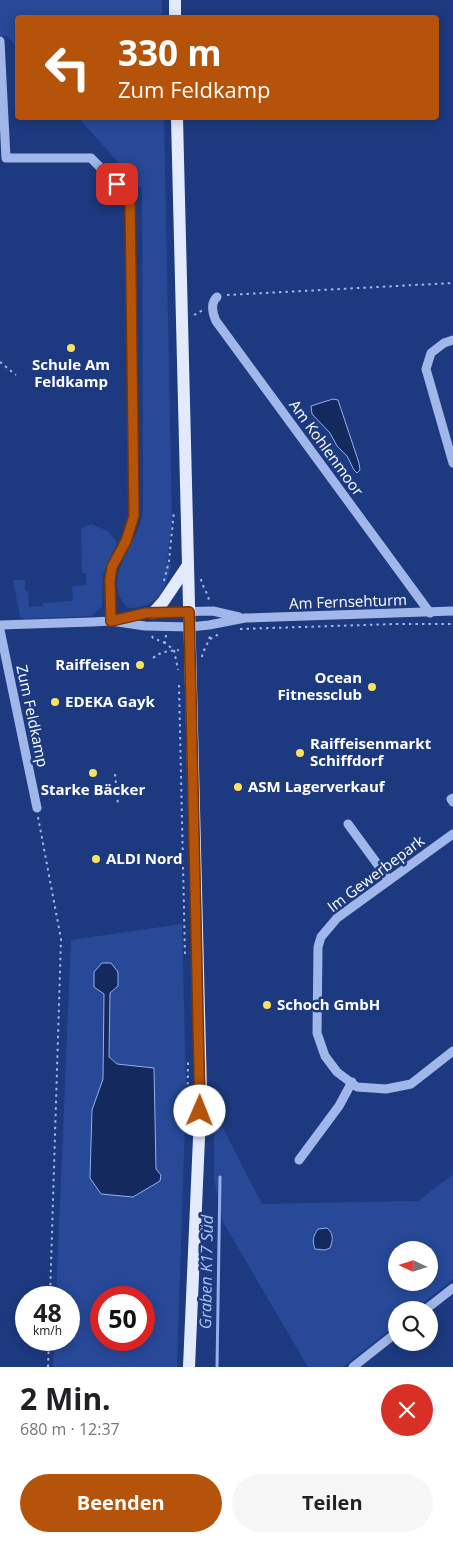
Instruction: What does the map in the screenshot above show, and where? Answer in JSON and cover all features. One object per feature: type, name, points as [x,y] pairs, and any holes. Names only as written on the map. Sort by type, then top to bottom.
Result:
[{"type":"main road","points":[[175,0],[175,15]]},
{"type":"main road","points":[[177,120],[190,627],[194,878],[201,1092],[189,1367]]},
{"type":"main road","points":[[153,613],[163,602],[188,564]]},
{"type":"street","points":[[0,41],[6,158],[91,158],[130,198],[134,516],[126,541],[112,567],[110,580],[111,621]]},
{"type":"street","name":"Am Kohlenmoor","points":[[217,297],[214,300],[213,314],[216,321],[430,613]]},
{"type":"street","points":[[453,340],[444,343],[431,353],[426,369],[453,462]]},
{"type":"street","name":"Am Fernsehturm","points":[[189,612],[213,611],[244,618]]},
{"type":"street","name":"Am Fernsehturm","points":[[190,627],[244,618],[453,611]]},
{"type":"street","points":[[111,621],[153,613],[189,612]]},
{"type":"street","points":[[0,625],[111,621],[167,627],[190,627]]},
{"type":"street","name":"Zum Feldkamp","points":[[0,630],[37,808]]},
{"type":"street","points":[[348,824],[389,880]]},
{"type":"street","name":"Im Gewerbepark","points":[[453,834],[337,918],[322,937],[318,947],[318,1033],[325,1056],[337,1072],[357,1087],[386,1089],[411,1084],[453,1051]]},
{"type":"street","points":[[299,1160],[339,1106],[352,1082]]},
{"type":"street","points":[[436,1301],[453,1288]]},
{"type":"street","points":[[353,1367],[388,1339]]},
{"type":"path","points":[[217,297],[453,283]]},
{"type":"path","points":[[0,362],[16,375]]},
{"type":"path","points":[[160,586],[164,581],[169,561],[175,504]]},
{"type":"path","points":[[238,629],[453,624]]},
{"type":"path","points":[[167,627],[165,643],[174,650],[178,668],[186,963]]},
{"type":"path","points":[[210,639],[222,632]]},
{"type":"path","points":[[153,658],[159,653],[174,650]]},
{"type":"path","points":[[115,774],[118,804]]},
{"type":"path","points":[[37,808],[62,939],[50,1286]]},
{"type":"path","points":[[187,1136],[188,1060]]},
{"type":"path","points":[[48,1367],[49,1351]]},
{"type":"shaded area","points":[[0,0],[162,0],[162,15],[15,15],[15,46],[7,36],[0,36]]},
{"type":"shaded area","points":[[81,120],[164,120],[172,521],[167,563],[171,564],[166,582],[159,596],[147,605],[128,608],[117,588],[117,578],[124,557],[140,524],[143,507],[142,189]]},
{"type":"shaded area","points":[[333,399],[338,400],[359,463],[360,470],[357,473],[330,433],[312,414],[311,406]]},
{"type":"shaded area","points":[[91,524],[108,531],[117,543],[103,575],[102,606],[92,616],[24,619],[20,617],[13,580],[25,580],[25,591],[28,591],[29,607],[43,606],[43,603],[73,601],[72,586],[86,585],[86,573],[82,573],[81,529]]},
{"type":"shaded area","points":[[182,924],[186,1092],[177,1367],[53,1367],[54,1351],[80,1351],[80,1286],[56,1286],[71,940]],"holes":[[[118,972],[118,986],[110,993],[109,1057],[117,1064],[154,1068],[156,1169],[92,1110],[103,1079],[104,994]]]},
{"type":"shaded area","points":[[102,963],[111,963],[118,972],[118,986],[110,993],[109,1057],[117,1064],[154,1068],[156,1169],[161,1175],[160,1181],[133,1197],[101,1194],[90,1178],[92,1110],[103,1079],[104,994],[94,987],[94,972]]},
{"type":"shaded area","points":[[214,1111],[262,1204],[418,1201],[453,1174],[453,1279],[426,1301],[388,1301],[388,1331],[343,1367],[308,1367],[223,1222],[214,1179]]},
{"type":"shaded area","points":[[327,1228],[332,1237],[330,1248],[325,1250],[315,1249],[313,1241],[316,1232],[318,1229]]},
{"type":"waterway","name":"Graben K17 Süd","points":[[217,1367],[220,1177]]},
{"type":"place","name":"Schule Am Feldkamp","points":[[71,348]]},
{"type":"place","name":"Raiffeisen","points":[[140,665]]},
{"type":"place","name":"Ocean Fitnessclub","points":[[372,687]]},
{"type":"place","name":"EDEKA Gayk","points":[[55,702]]},
{"type":"place","name":"Raiffeisenmarkt Schiffdorf","points":[[300,753]]},
{"type":"place","name":"Starke Bäcker","points":[[93,773]]},
{"type":"place","name":"ASM Lagerverkauf","points":[[238,787]]},
{"type":"place","name":"ALDI Nord","points":[[96,859]]},
{"type":"place","name":"Schoch GmbH","points":[[267,1005]]},
{"type":"route","points":[[117,184],[130,198],[134,516],[126,541],[112,567],[110,613],[111,621],[146,613],[189,612],[200,1111]]}]
